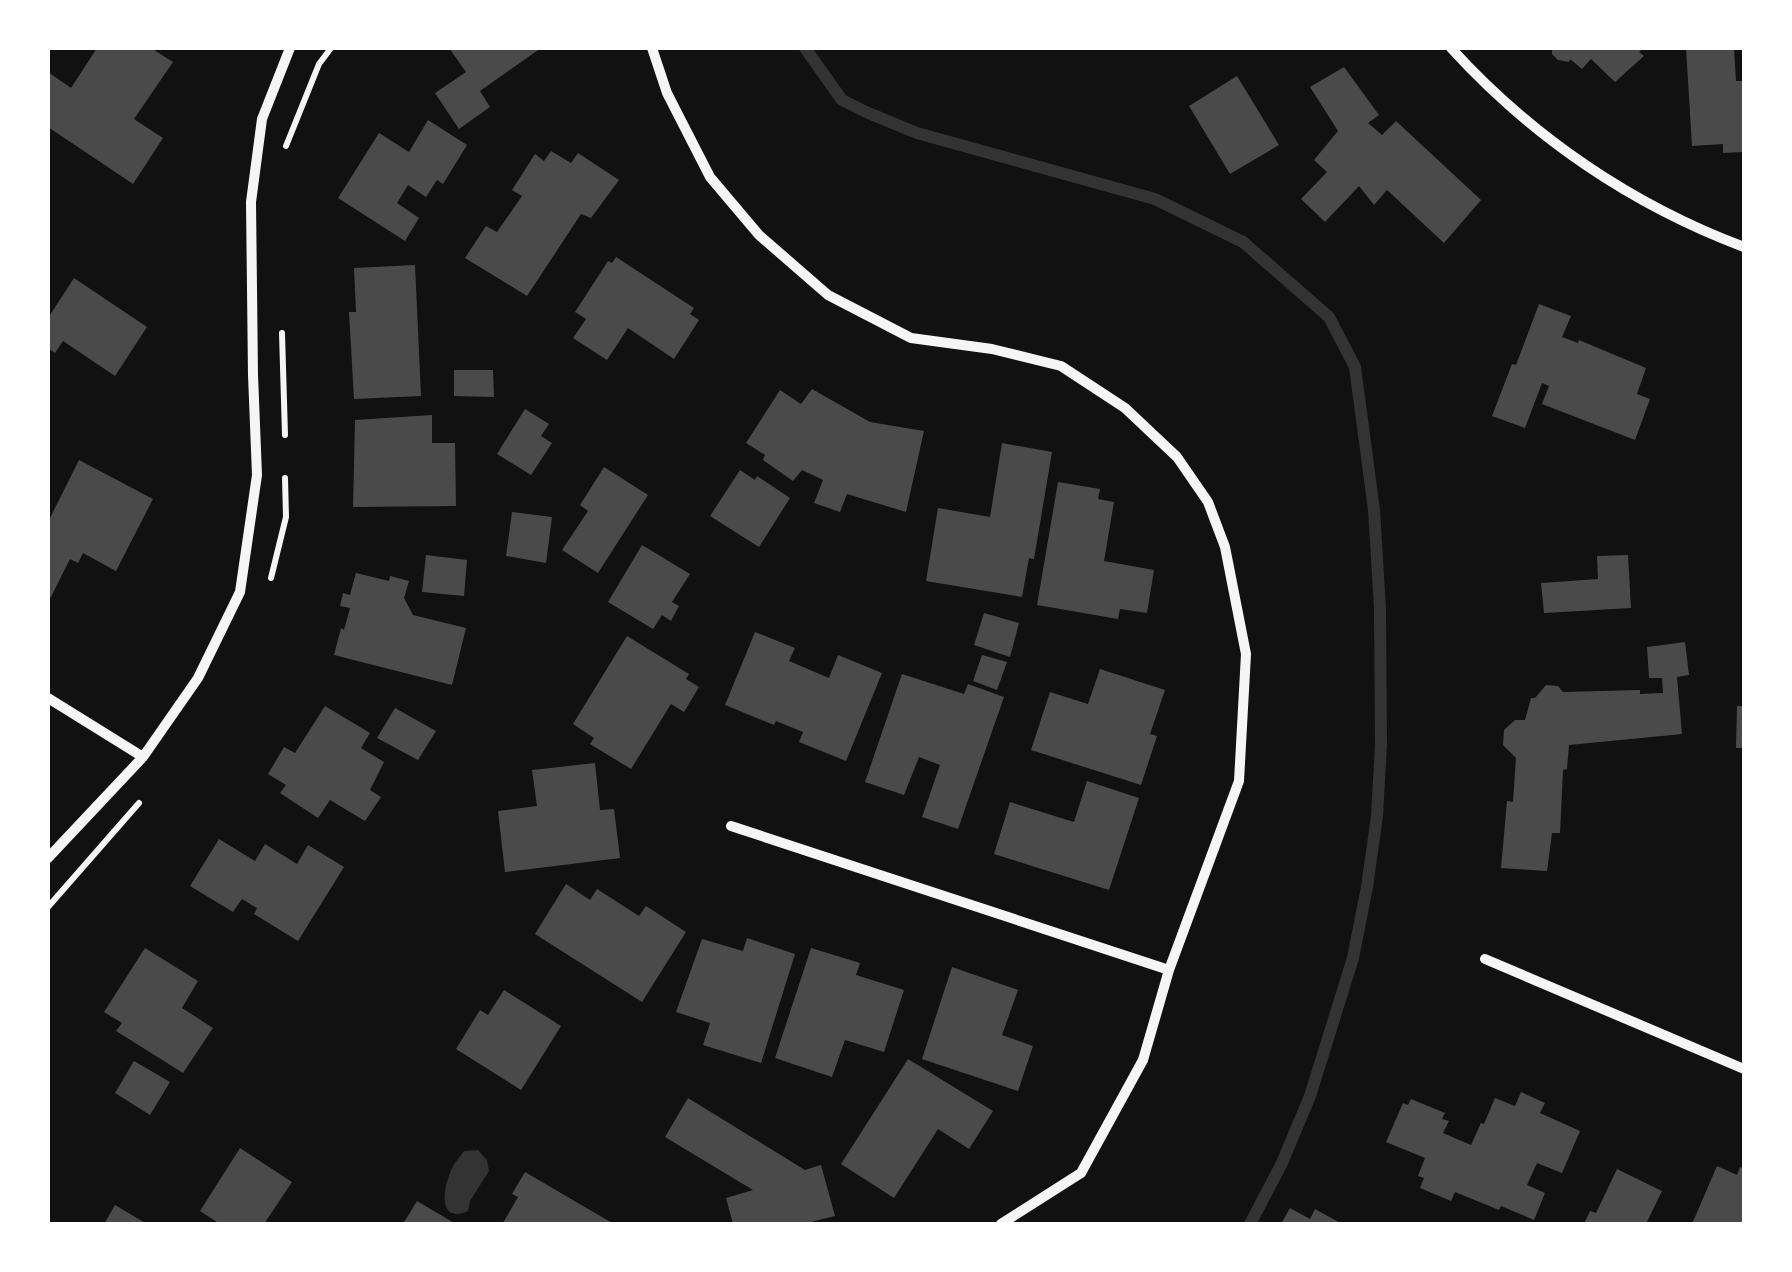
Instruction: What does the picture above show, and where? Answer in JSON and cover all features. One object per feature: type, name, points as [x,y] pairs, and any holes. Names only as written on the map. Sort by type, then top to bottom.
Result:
[{"type":"street","points":[[48,858],[143,758],[198,678],[240,592],[257,475],[251,202],[262,119],[290,48]]},
{"type":"street","points":[[652,48],[667,93],[710,178],[759,235],[828,295],[911,338],[992,349],[1061,366],[1124,408],[1177,456],[1208,502],[1225,547],[1246,654],[1238,781],[1169,970],[1143,1060],[1081,1173],[1001,1224]]},
{"type":"street","points":[[1451,48],[1526,121],[1592,170],[1666,213],[1744,247]]},
{"type":"street","points":[[48,698],[143,758]]},
{"type":"street","points":[[731,826],[1169,970]]},
{"type":"street","points":[[1486,958],[1744,1069]]},
{"type":"shaded area","points":[[478,1150],[487,1160],[489,1171],[468,1211],[452,1213],[445,1203],[451,1170],[464,1151]]},
{"type":"building","points":[[97,48],[151,48],[173,62],[134,119],[163,138],[133,184],[48,127],[48,72],[71,88]]},
{"type":"building","points":[[449,48],[541,48],[480,91],[490,107],[459,129],[435,93],[466,72]]},
{"type":"building","points":[[1552,48],[1644,48],[1639,52],[1644,56],[1615,82],[1591,59],[1582,69],[1570,59],[1558,60]]},
{"type":"building","points":[[1686,48],[1734,48],[1736,81],[1744,81],[1744,152],[1723,153],[1723,144],[1692,146]]},
{"type":"building","points":[[1344,67],[1379,115],[1368,123],[1382,135],[1396,121],[1481,200],[1444,243],[1387,190],[1374,205],[1359,186],[1325,222],[1301,199],[1327,172],[1314,160],[1338,131],[1310,87]]},
{"type":"building","points":[[1237,76],[1279,145],[1230,174],[1189,106]]},
{"type":"building","points":[[428,120],[467,145],[443,184],[437,180],[426,197],[408,185],[397,203],[419,218],[405,241],[338,198],[379,133],[409,152]]},
{"type":"building","points":[[551,151],[571,163],[578,153],[619,180],[591,218],[581,214],[527,296],[465,258],[486,226],[497,232],[522,196],[512,190],[535,154],[544,161]]},
{"type":"building","points":[[616,257],[694,308],[690,314],[699,320],[674,359],[628,328],[607,360],[573,338],[586,319],[575,312],[608,261],[612,263]]},
{"type":"building","points":[[415,265],[421,396],[354,399],[349,312],[356,312],[354,268]]},
{"type":"building","points":[[74,278],[147,327],[115,376],[63,341],[55,353],[48,348],[48,318]]},
{"type":"building","points":[[1539,304],[1571,316],[1562,337],[1578,343],[1579,340],[1646,368],[1637,394],[1650,399],[1635,440],[1542,404],[1549,386],[1542,383],[1525,428],[1492,416]]},
{"type":"building","points":[[454,370],[493,370],[494,397],[454,396]]},
{"type":"building","points":[[812,389],[870,422],[924,431],[906,512],[847,494],[840,512],[814,503],[823,480],[802,470],[793,481],[746,443],[780,390],[801,404]]},
{"type":"building","points":[[525,409],[549,424],[541,436],[552,443],[531,475],[497,454]]},
{"type":"building","points":[[432,415],[432,443],[455,443],[456,506],[353,507],[355,420]]},
{"type":"building","points":[[1002,443],[1052,452],[1034,559],[1029,558],[1022,597],[926,581],[938,508],[990,517]]},
{"type":"building","points":[[79,460],[153,499],[116,571],[83,553],[78,563],[70,559],[51,597],[48,516]]},
{"type":"building","points":[[604,467],[648,495],[598,573],[562,550],[588,511],[580,505]]},
{"type":"building","points":[[740,470],[755,480],[757,476],[790,498],[759,547],[710,516]]},
{"type":"building","points":[[1058,482],[1100,489],[1098,499],[1114,502],[1104,561],[1154,570],[1147,613],[1120,609],[1118,619],[1037,605]]},
{"type":"building","points":[[512,512],[552,517],[546,563],[506,556]]},
{"type":"building","points":[[642,545],[690,574],[672,602],[679,606],[671,621],[662,615],[653,629],[608,602]]},
{"type":"building","points":[[426,555],[467,560],[464,596],[422,592]]},
{"type":"building","points":[[1628,555],[1631,608],[1544,613],[1541,583],[1598,579],[1597,556]]},
{"type":"building","points":[[356,573],[409,581],[404,598],[413,615],[466,628],[452,685],[334,655],[350,608],[340,606],[343,593],[350,595]]},
{"type":"building","points":[[984,613],[1019,623],[1010,657],[974,645]]},
{"type":"building","points":[[755,632],[795,648],[789,661],[829,678],[838,655],[882,673],[846,761],[799,742],[803,732],[725,705]]},
{"type":"building","points":[[627,636],[689,674],[686,679],[699,687],[684,712],[671,704],[631,769],[590,744],[594,738],[573,724]]},
{"type":"building","points":[[1685,642],[1689,675],[1677,677],[1682,734],[1569,745],[1567,769],[1563,770],[1560,833],[1552,833],[1547,871],[1501,868],[1507,801],[1513,802],[1516,758],[1503,745],[1504,730],[1515,720],[1525,720],[1531,698],[1546,685],[1558,686],[1563,692],[1663,693],[1662,678],[1649,678],[1647,647]]},
{"type":"building","points":[[982,655],[1007,662],[997,690],[973,681]]},
{"type":"building","points":[[1100,669],[1165,690],[1150,734],[1157,736],[1141,785],[1031,750],[1050,692],[1088,704]]},
{"type":"building","points":[[902,674],[964,694],[968,684],[1004,697],[958,829],[922,817],[940,765],[919,757],[904,795],[865,782]]},
{"type":"building","points":[[325,706],[370,733],[361,748],[384,762],[370,790],[381,797],[365,821],[330,800],[318,818],[280,793],[286,785],[268,774],[284,747],[295,753]]},
{"type":"building","points":[[1737,706],[1744,706],[1744,748],[1736,748]]},
{"type":"building","points":[[395,708],[436,731],[418,760],[377,738]]},
{"type":"building","points":[[595,763],[600,810],[614,809],[620,858],[505,872],[498,811],[537,806],[532,770]]},
{"type":"building","points":[[1087,781],[1139,798],[1109,890],[994,854],[1010,802],[1074,822]]},
{"type":"building","points":[[219,839],[255,861],[265,844],[297,864],[308,845],[344,867],[298,941],[254,914],[257,908],[242,899],[233,912],[190,886]]},
{"type":"building","points":[[566,884],[590,900],[597,889],[639,916],[646,906],[686,932],[642,1002],[535,934]]},
{"type":"building","points":[[747,938],[795,954],[761,1063],[703,1045],[710,1023],[676,1012],[702,939],[743,951]]},
{"type":"building","points":[[145,948],[198,981],[182,1008],[213,1028],[183,1073],[116,1031],[122,1023],[104,1012]]},
{"type":"building","points":[[811,948],[860,963],[856,975],[904,990],[884,1052],[845,1040],[832,1077],[775,1058]]},
{"type":"building","points":[[952,967],[1018,990],[1002,1035],[1033,1046],[1018,1091],[922,1059]]},
{"type":"building","points":[[504,990],[561,1026],[521,1090],[456,1049],[480,1010],[488,1015]]},
{"type":"building","points":[[908,1059],[993,1111],[969,1149],[938,1129],[894,1198],[841,1164]]},
{"type":"building","points":[[134,1061],[170,1082],[150,1115],[115,1093]]},
{"type":"building","points":[[1521,1092],[1545,1103],[1540,1113],[1580,1131],[1562,1173],[1537,1163],[1527,1185],[1545,1193],[1534,1220],[1455,1192],[1451,1201],[1420,1188],[1424,1178],[1418,1176],[1425,1158],[1386,1142],[1403,1103],[1408,1105],[1411,1099],[1445,1113],[1442,1119],[1449,1121],[1443,1133],[1471,1145],[1495,1098],[1515,1106]]},
{"type":"building","points":[[688,1098],[805,1170],[821,1165],[835,1216],[803,1224],[733,1224],[726,1198],[753,1190],[665,1137]]},
{"type":"building","points":[[240,1148],[292,1182],[264,1224],[220,1224],[200,1211]]},
{"type":"building","points":[[1717,1166],[1737,1175],[1740,1167],[1744,1169],[1744,1224],[1692,1224]]},
{"type":"building","points":[[1617,1169],[1662,1191],[1646,1224],[1584,1224],[1590,1211],[1596,1213]]},
{"type":"building","points":[[525,1172],[614,1224],[503,1223],[518,1197],[512,1194]]},
{"type":"building","points":[[417,1201],[456,1224],[403,1224]]},
{"type":"building","points":[[115,1205],[147,1224],[104,1224]]},
{"type":"building","points":[[1290,1208],[1310,1219],[1315,1209],[1342,1224],[1281,1224]]},
{"type":"waterway","points":[[805,48],[842,100],[866,112],[917,133],[1155,199],[1243,242],[1329,317],[1355,367],[1374,510],[1380,608],[1377,816],[1353,958],[1310,1096],[1282,1163],[1250,1224]]}]
